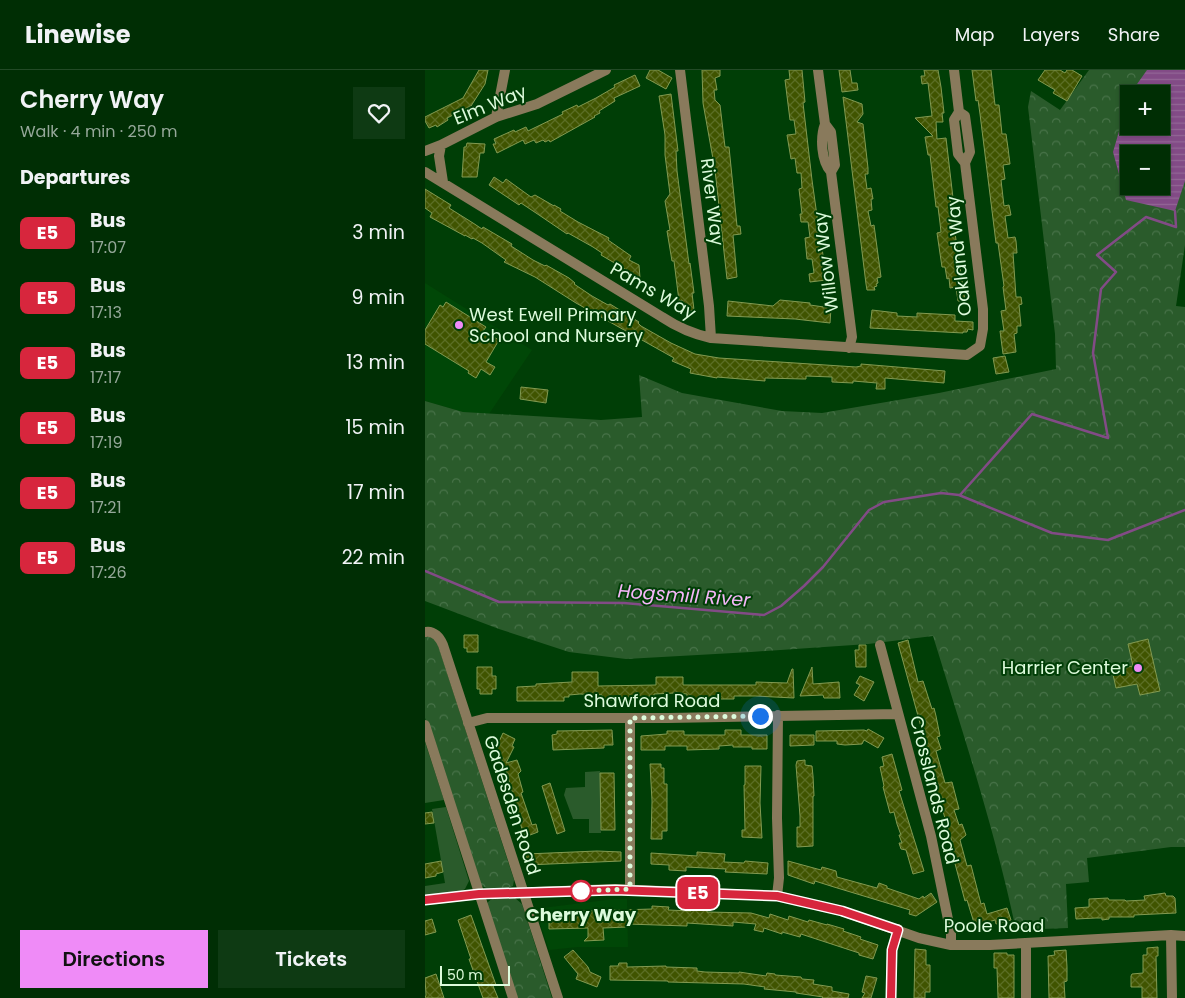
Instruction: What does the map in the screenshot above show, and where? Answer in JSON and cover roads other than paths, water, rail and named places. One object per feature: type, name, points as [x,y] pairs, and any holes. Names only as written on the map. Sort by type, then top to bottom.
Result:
[{"type":"street","points":[[496,117],[505,70]]},
{"type":"street","name":"Elm Way","points":[[425,151],[496,117],[537,104],[606,70]]},
{"type":"street","name":"River Way","points":[[680,70],[709,306],[711,338]]},
{"type":"street","name":"Willow Way","points":[[818,70],[825,124],[821,133],[826,166],[831,172],[852,337],[849,348]]},
{"type":"street","name":"Oakland Way","points":[[954,70],[959,112],[965,116],[970,152],[965,163],[983,309],[983,330],[980,346]]},
{"type":"street","name":"Elm Way","points":[[441,145],[439,156],[443,182]]},
{"type":"street","name":"Pams Way","points":[[425,172],[675,325],[694,334],[711,338],[964,355],[971,353],[980,346]]},
{"type":"street","name":"Gadesden Road","points":[[425,632],[434,634],[441,641],[559,998]]},
{"type":"street","name":"Crosslands Road","points":[[880,645],[931,836],[951,934],[951,944]]},
{"type":"street","name":"Shawford Road","points":[[468,723],[487,718],[897,714]]},
{"type":"street","points":[[777,896],[779,878],[777,818],[778,715]]},
{"type":"street","points":[[630,718],[630,889]]},
{"type":"street","points":[[425,726],[513,998]]},
{"type":"street","name":"Poole Road","points":[[425,900],[479,894],[630,889],[777,896],[842,911],[919,938],[951,944],[1026,944],[1171,935],[1185,936]]},
{"type":"street","points":[[891,998],[892,950],[898,930]]},
{"type":"street","points":[[1171,935],[1172,998]]},
{"type":"street","points":[[1026,944],[1026,998]]},
{"type":"waterway","points":[[960,495],[1032,414],[1108,438],[1093,353],[1101,289],[1116,272],[1097,255],[1146,217],[1176,227],[1175,211]]},
{"type":"waterway","name":"Hogsmill River","points":[[425,571],[499,602],[624,603],[764,615],[781,606],[804,586],[823,567],[869,510],[884,502],[941,493],[959,495],[1052,533],[1108,540],[1185,510]]},
{"type":"place","name":"West Ewell Primary School and Nursery","points":[[459,325]]},
{"type":"place","name":"Harrier Center","points":[[1138,668]]},
{"type":"place","name":"Cherry Way","points":[[581,891]]}]
